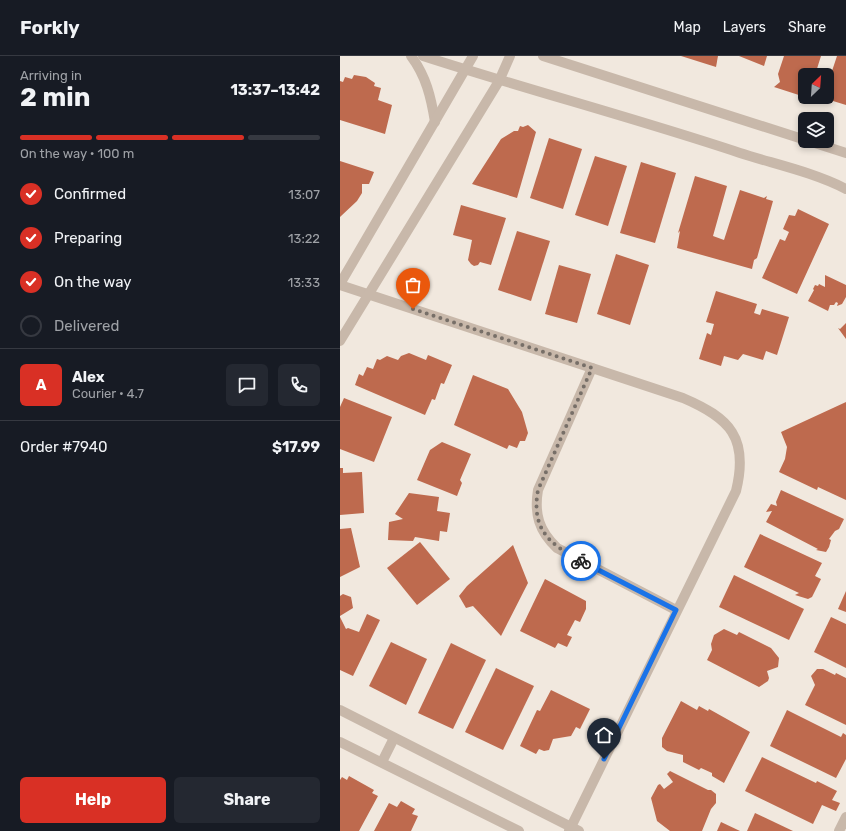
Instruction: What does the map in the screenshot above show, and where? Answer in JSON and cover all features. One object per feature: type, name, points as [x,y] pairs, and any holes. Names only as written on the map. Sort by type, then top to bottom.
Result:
[{"type":"street","points":[[411,56],[427,83],[432,101],[435,122]]},
{"type":"street","points":[[423,56],[679,133],[805,173],[846,189]]},
{"type":"street","points":[[340,710],[573,830],[676,610],[736,491],[741,471],[740,451],[734,434],[719,416],[701,406],[683,398],[340,285],[473,56]]},
{"type":"street","points":[[340,341],[499,80],[510,56]]},
{"type":"street","points":[[544,56],[846,153]]},
{"type":"street","points":[[592,368],[538,490],[536,515],[541,528],[548,539],[557,548],[676,610]]},
{"type":"street","points":[[382,762],[394,738]]},
{"type":"street","points":[[340,742],[519,831]]},
{"type":"street","points":[[839,831],[846,817]]},
{"type":"building","points":[[681,56],[718,56],[716,67]]},
{"type":"building","points":[[739,56],[767,56],[764,66]]},
{"type":"building","points":[[784,56],[821,56],[817,68],[798,68],[798,95],[774,87],[780,82],[778,74]]},
{"type":"building","points":[[837,56],[846,56],[846,105],[834,101],[833,68]]},
{"type":"building","points":[[354,75],[366,77],[375,83],[374,86],[381,88],[378,100],[392,105],[385,134],[340,120],[340,81],[343,82],[345,77],[352,79]]},
{"type":"building","points":[[528,125],[536,132],[517,198],[472,184],[501,139],[514,131],[518,131],[520,126],[523,127]]},
{"type":"building","points":[[549,138],[582,149],[563,209],[530,198]]},
{"type":"building","points":[[595,156],[627,166],[608,226],[575,215]]},
{"type":"building","points":[[340,161],[374,172],[369,184],[362,184],[362,193],[357,201],[340,217]]},
{"type":"building","points":[[641,162],[676,173],[655,243],[620,233]]},
{"type":"building","points":[[695,176],[727,186],[713,236],[724,240],[740,190],[764,198],[767,196],[766,199],[773,201],[757,258],[754,260],[752,269],[677,248],[680,231],[678,233]]},
{"type":"building","points":[[461,205],[506,218],[491,265],[480,262],[478,265],[474,266],[471,264],[468,260],[472,240],[453,235]]},
{"type":"building","points":[[798,209],[829,224],[797,294],[762,278],[780,239],[785,241],[789,232],[783,229],[789,215],[795,216]]},
{"type":"building","points":[[517,231],[550,241],[531,301],[498,290]]},
{"type":"building","points":[[616,254],[649,265],[630,325],[597,314]]},
{"type":"building","points":[[559,265],[591,274],[577,323],[545,314]]},
{"type":"building","points":[[825,275],[846,285],[846,297],[842,304],[837,306],[838,303],[836,302],[834,305],[830,305],[828,311],[808,301],[815,285],[818,286],[819,284],[825,287]]},
{"type":"building","points":[[716,291],[757,304],[754,313],[760,315],[762,309],[789,317],[777,355],[766,351],[763,360],[743,354],[738,360],[724,356],[721,366],[699,359],[707,333],[711,335],[714,324],[706,322]]},
{"type":"building","points":[[846,323],[846,339],[838,328],[840,329]]},
{"type":"building","points":[[409,353],[426,360],[428,355],[452,365],[444,384],[441,383],[435,400],[432,399],[425,415],[355,385],[359,374],[363,376],[367,367],[373,369],[377,359],[380,360],[387,356],[398,360],[401,356]]},
{"type":"building","points":[[473,375],[508,389],[522,412],[528,433],[525,441],[520,441],[517,448],[509,445],[507,449],[454,425]]},
{"type":"building","points":[[344,398],[392,417],[374,462],[340,449],[340,407]]},
{"type":"building","points":[[846,402],[846,500],[818,487],[817,490],[779,472],[785,459],[787,447],[781,432]]},
{"type":"building","points":[[442,442],[471,454],[460,480],[462,483],[457,496],[417,480],[430,450]]},
{"type":"building","points":[[340,468],[343,468],[343,473],[362,472],[364,513],[340,515]]},
{"type":"building","points":[[781,490],[844,519],[839,529],[835,531],[829,539],[831,540],[826,552],[816,550],[818,549],[766,522],[772,511],[766,512],[771,504],[777,506],[776,502]]},
{"type":"building","points":[[409,493],[439,497],[437,511],[450,513],[447,532],[440,531],[439,541],[415,537],[413,541],[388,540],[389,522],[403,519],[395,514]]},
{"type":"building","points":[[351,528],[360,567],[340,577],[340,529]]},
{"type":"building","points":[[760,534],[822,563],[815,576],[821,579],[812,597],[808,599],[795,595],[799,593],[744,567]]},
{"type":"building","points":[[420,542],[450,579],[417,605],[387,568]]},
{"type":"building","points":[[513,545],[528,583],[501,636],[473,606],[466,608],[459,596],[467,586]]},
{"type":"building","points":[[734,575],[804,609],[789,640],[719,607]]},
{"type":"building","points":[[545,579],[586,601],[586,609],[580,622],[575,620],[567,635],[572,637],[567,647],[558,643],[555,648],[520,631]]},
{"type":"building","points":[[846,591],[846,612],[838,609]]},
{"type":"building","points":[[343,594],[351,597],[353,608],[340,616],[340,596]]},
{"type":"building","points":[[367,614],[380,620],[353,676],[340,670],[340,617],[346,629],[348,628],[359,632]]},
{"type":"building","points":[[831,617],[846,624],[846,668],[814,652]]},
{"type":"building","points":[[724,629],[737,635],[739,632],[771,648],[779,658],[778,667],[767,671],[769,678],[768,681],[759,687],[707,660],[712,650],[711,644],[714,635]]},
{"type":"building","points":[[391,642],[427,659],[406,705],[369,686]]},
{"type":"building","points":[[451,643],[486,660],[453,729],[418,713]]},
{"type":"building","points":[[496,668],[534,686],[503,750],[465,732]]},
{"type":"building","points":[[817,669],[823,669],[835,675],[836,673],[846,678],[846,725],[805,705],[815,685],[811,676]]},
{"type":"building","points":[[551,690],[590,709],[580,729],[576,727],[571,736],[553,739],[549,750],[544,751],[539,749],[536,754],[520,746],[537,710],[540,711]]},
{"type":"building","points":[[681,701],[697,710],[699,706],[708,711],[709,709],[750,732],[724,783],[712,776],[712,773],[701,768],[699,770],[683,762],[683,755],[667,751],[662,747],[662,738]]},
{"type":"building","points":[[787,710],[841,737],[843,733],[846,735],[846,759],[836,778],[770,746]]},
{"type":"building","points":[[762,757],[816,783],[817,781],[837,791],[832,800],[840,803],[836,811],[822,805],[813,824],[745,791]]},
{"type":"building","points":[[670,771],[708,790],[711,790],[716,794],[716,803],[711,809],[702,831],[670,831],[657,821],[651,798],[658,785],[660,784],[664,789],[673,782],[667,774]]},
{"type":"building","points":[[349,776],[374,790],[372,793],[378,796],[359,831],[340,831],[340,780],[342,777],[347,780]]},
{"type":"building","points":[[401,801],[415,809],[412,814],[418,816],[411,831],[374,831],[389,803],[397,807]]},
{"type":"building","points":[[755,813],[793,831],[747,831]]},
{"type":"building","points":[[721,822],[740,831],[717,831]]},
{"type":"way so far","points":[[413,309],[592,368],[538,490],[536,503],[536,515],[541,528],[548,539],[557,548],[581,561]]},
{"type":"route","points":[[581,561],[676,610],[604,759]]}]
